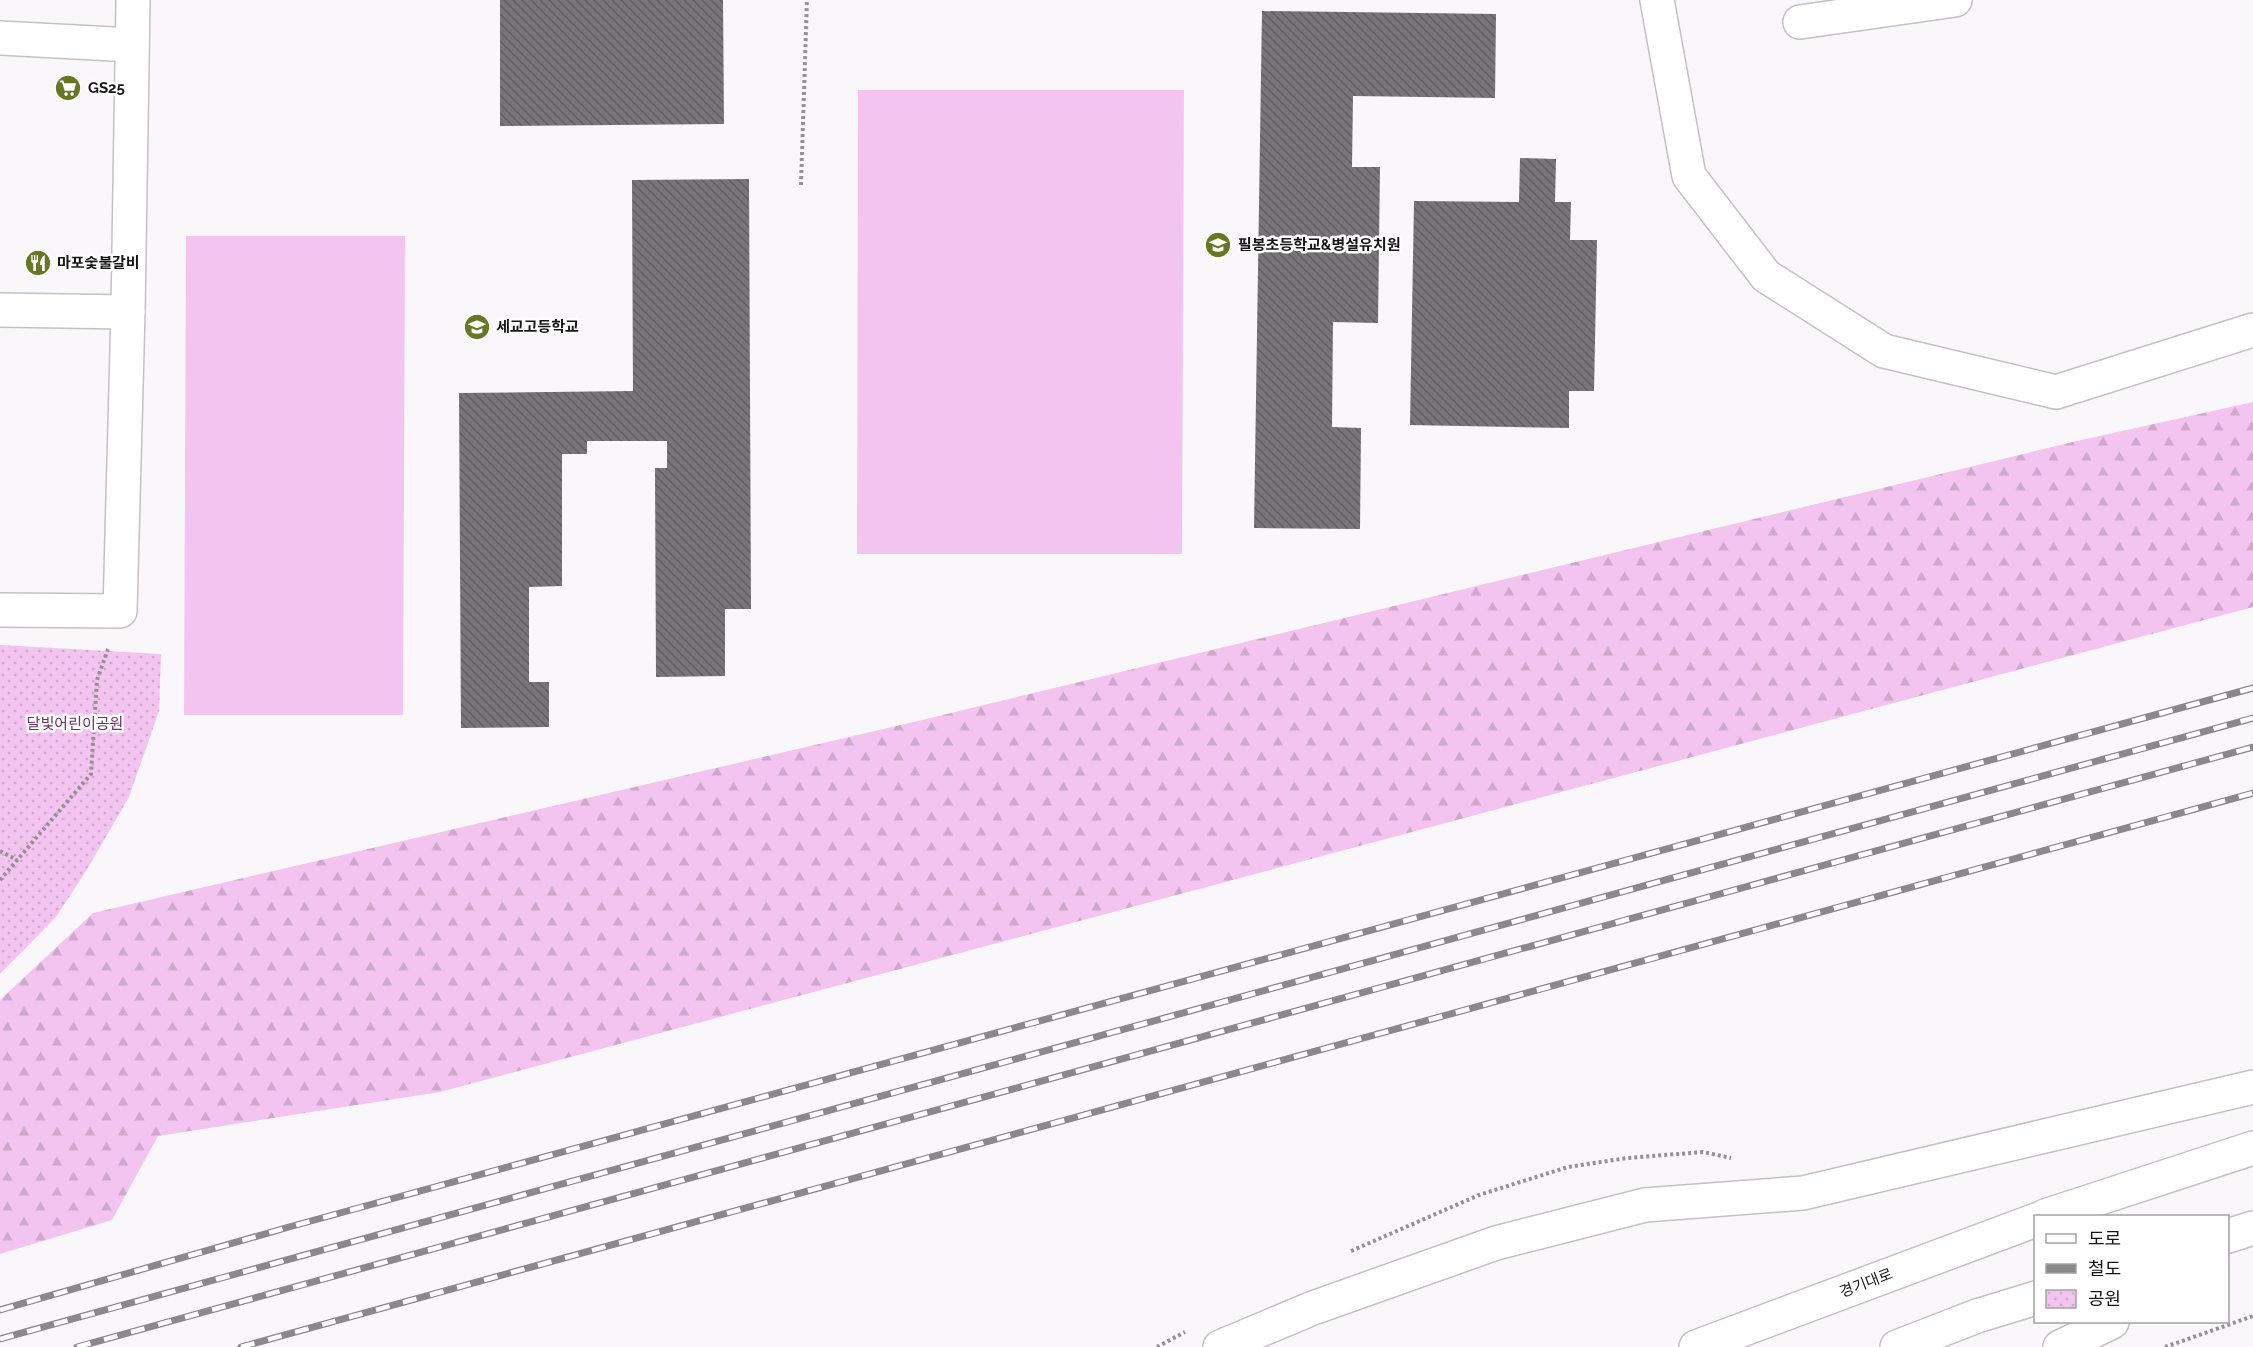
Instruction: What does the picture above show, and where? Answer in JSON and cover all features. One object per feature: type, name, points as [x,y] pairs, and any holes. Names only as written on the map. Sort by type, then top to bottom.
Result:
[{"type":"street","points":[[0,610],[120,611],[133,0]]},
{"type":"street","points":[[1657,0],[1689,176],[1766,276],[1884,351],[2056,392],[2253,330]]},
{"type":"street","points":[[1800,22],[1955,0]]},
{"type":"street","points":[[0,38],[132,45]]},
{"type":"street","points":[[0,310],[128,312]]},
{"type":"street","points":[[1220,1347],[1313,1308],[1496,1243],[1645,1204],[1803,1193],[2253,1087]]},
{"type":"street","points":[[2048,1215],[2253,1148]]},
{"type":"street","name":"경기대로","points":[[1696,1347],[2034,1221]]},
{"type":"street","points":[[2229,1236],[2253,1228]]},
{"type":"street","points":[[1897,1347],[1977,1316],[2034,1299]]},
{"type":"street","points":[[2060,1347],[2110,1323]]},
{"type":"path","points":[[801,185],[807,0]]},
{"type":"path","points":[[0,880],[91,774],[97,680],[120,611]]},
{"type":"path","points":[[0,851],[17,860]]},
{"type":"path","points":[[2165,1347],[2253,1316]]},
{"type":"green space","points":[[858,90],[1184,90],[1182,554],[857,554]]},
{"type":"green space","points":[[186,236],[405,236],[403,715],[184,715]]},
{"type":"green space","points":[[2253,402],[2253,607],[440,1092],[158,1136],[112,1220],[0,1254],[0,1000],[93,913],[922,720],[2077,441]]},
{"type":"green space","name":"달빛어린이공원","points":[[0,645],[161,654],[159,711],[129,797],[56,917],[0,974]]},
{"type":"building","points":[[500,0],[723,0],[724,124],[500,126]]},
{"type":"building","points":[[1262,11],[1496,14],[1495,98],[1353,96],[1352,167],[1380,167],[1378,323],[1333,322],[1332,427],[1361,428],[1360,529],[1254,528]]},
{"type":"building","points":[[1520,158],[1556,159],[1555,202],[1571,202],[1570,240],[1597,240],[1594,391],[1569,391],[1569,428],[1410,425],[1414,201],[1519,202]]},
{"type":"building","points":[[749,179],[751,609],[725,609],[725,676],[656,677],[655,468],[667,468],[667,441],[587,441],[587,454],[562,454],[562,586],[529,587],[529,682],[549,682],[549,727],[461,728],[459,393],[633,391],[632,180]]},
{"type":"railway","points":[[0,1310],[289,1227],[2253,688]]},
{"type":"railway","points":[[0,1339],[2253,718]]},
{"type":"railway","points":[[77,1347],[2253,747]]},
{"type":"railway","points":[[241,1347],[2253,793]]},
{"type":"place","name":"GS25","points":[[68,88]]},
{"type":"place","name":"필봉초등학교&병설유치원","points":[[1218,245]]},
{"type":"place","name":"마포숯불갈비","points":[[38,263]]},
{"type":"place","name":"세교고등학교","points":[[477,327]]}]
